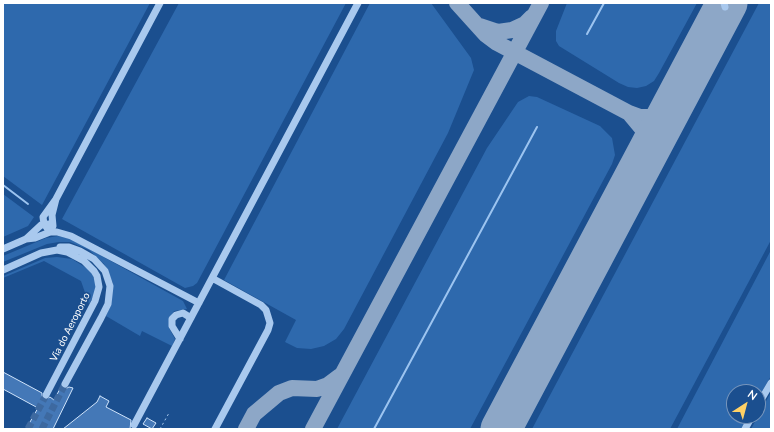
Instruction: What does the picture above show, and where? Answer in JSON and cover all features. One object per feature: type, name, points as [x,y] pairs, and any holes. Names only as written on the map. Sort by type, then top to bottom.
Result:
[{"type":"street","points":[[160,3],[56,199],[43,217],[44,224],[52,229],[71,236],[199,303]]},
{"type":"street","points":[[133,427],[358,3]]},
{"type":"street","points":[[52,229],[52,214],[56,199]]},
{"type":"street","points":[[26,239],[38,227],[44,224]]},
{"type":"street","points":[[3,249],[26,239],[35,238],[52,229]]},
{"type":"street","points":[[3,270],[50,250],[60,247],[69,247],[87,254],[105,271],[110,286],[108,304],[66,384]]},
{"type":"street","name":"Via do Aeroporto","points":[[46,395],[95,301],[99,287],[94,270],[84,261],[67,252],[50,250]]},
{"type":"street","points":[[212,278],[261,305],[266,310],[270,323],[268,330],[215,429]]},
{"type":"street","points":[[180,339],[172,326],[172,319],[176,315],[183,313],[191,318]]},
{"type":"path","points":[[160,429],[169,413]]},
{"type":"shaded area","points":[[3,3],[150,3],[42,205],[3,176]]},
{"type":"shaded area","points":[[179,3],[346,3],[197,283],[193,286],[185,288],[62,219]]},
{"type":"shaded area","points":[[370,3],[431,3],[471,58],[474,70],[448,133],[344,329],[336,339],[324,346],[311,349],[297,348],[285,342],[296,320],[224,280]]},
{"type":"shaded area","points":[[567,3],[697,3],[654,81],[646,86],[637,88],[628,87],[619,83],[559,46],[556,41],[556,31]]},
{"type":"shaded area","points":[[759,3],[771,3],[771,240],[670,429],[532,429]]},
{"type":"shaded area","points":[[529,96],[537,97],[600,126],[612,138],[615,155],[612,164],[470,429],[337,429],[487,148],[518,102]]},
{"type":"shaded area","points":[[3,194],[34,217],[28,226],[3,237]]},
{"type":"shaded area","points":[[58,236],[71,239],[183,301],[187,309],[174,311],[169,319],[169,328],[175,339],[172,346],[142,331],[140,336],[106,316],[111,303],[113,283],[104,264],[89,250],[70,242],[59,242],[47,244],[3,262],[3,256],[46,238]]},
{"type":"shaded area","points":[[771,250],[771,376],[766,384],[726,384],[726,424],[744,424],[741,429],[677,429]]},
{"type":"shaded area","points":[[57,257],[72,259],[91,271],[97,286],[89,304],[81,281],[44,261],[3,278],[3,276],[45,258]]},
{"type":"shaded area","points":[[771,392],[771,429],[751,429],[754,424],[766,424],[766,401]]},
{"type":"building","points":[[3,372],[42,393],[44,400],[50,397],[54,400],[61,387],[65,389],[69,387],[73,388],[53,429],[26,429],[38,408],[3,389]]},
{"type":"building","points":[[100,396],[109,401],[106,407],[131,420],[130,429],[63,429],[97,402]]},
{"type":"building","points":[[147,418],[156,423],[152,429],[143,424]]},
{"type":"waterway","points":[[587,34],[604,3]]},
{"type":"waterway","points":[[374,429],[537,127]]},
{"type":"waterway","points":[[3,185],[28,204]]},
{"type":"taxiway","points":[[457,3],[485,34],[497,43],[629,113],[640,117],[652,117],[661,114],[673,104]]},
{"type":"taxiway","points":[[313,429],[541,3]]},
{"type":"taxiway","points":[[480,26],[498,32],[512,30],[525,24],[532,17]]},
{"type":"taxiway","points":[[629,113],[644,131],[646,152],[642,163]]},
{"type":"taxiway","points":[[246,429],[254,414],[279,393],[292,388],[317,389],[328,385],[340,376]]},
{"type":"runway","points":[[501,429],[727,3]]},
{"type":"tunnel","points":[[42,429],[65,384]]},
{"type":"tunnel","points":[[28,429],[46,395]]}]
